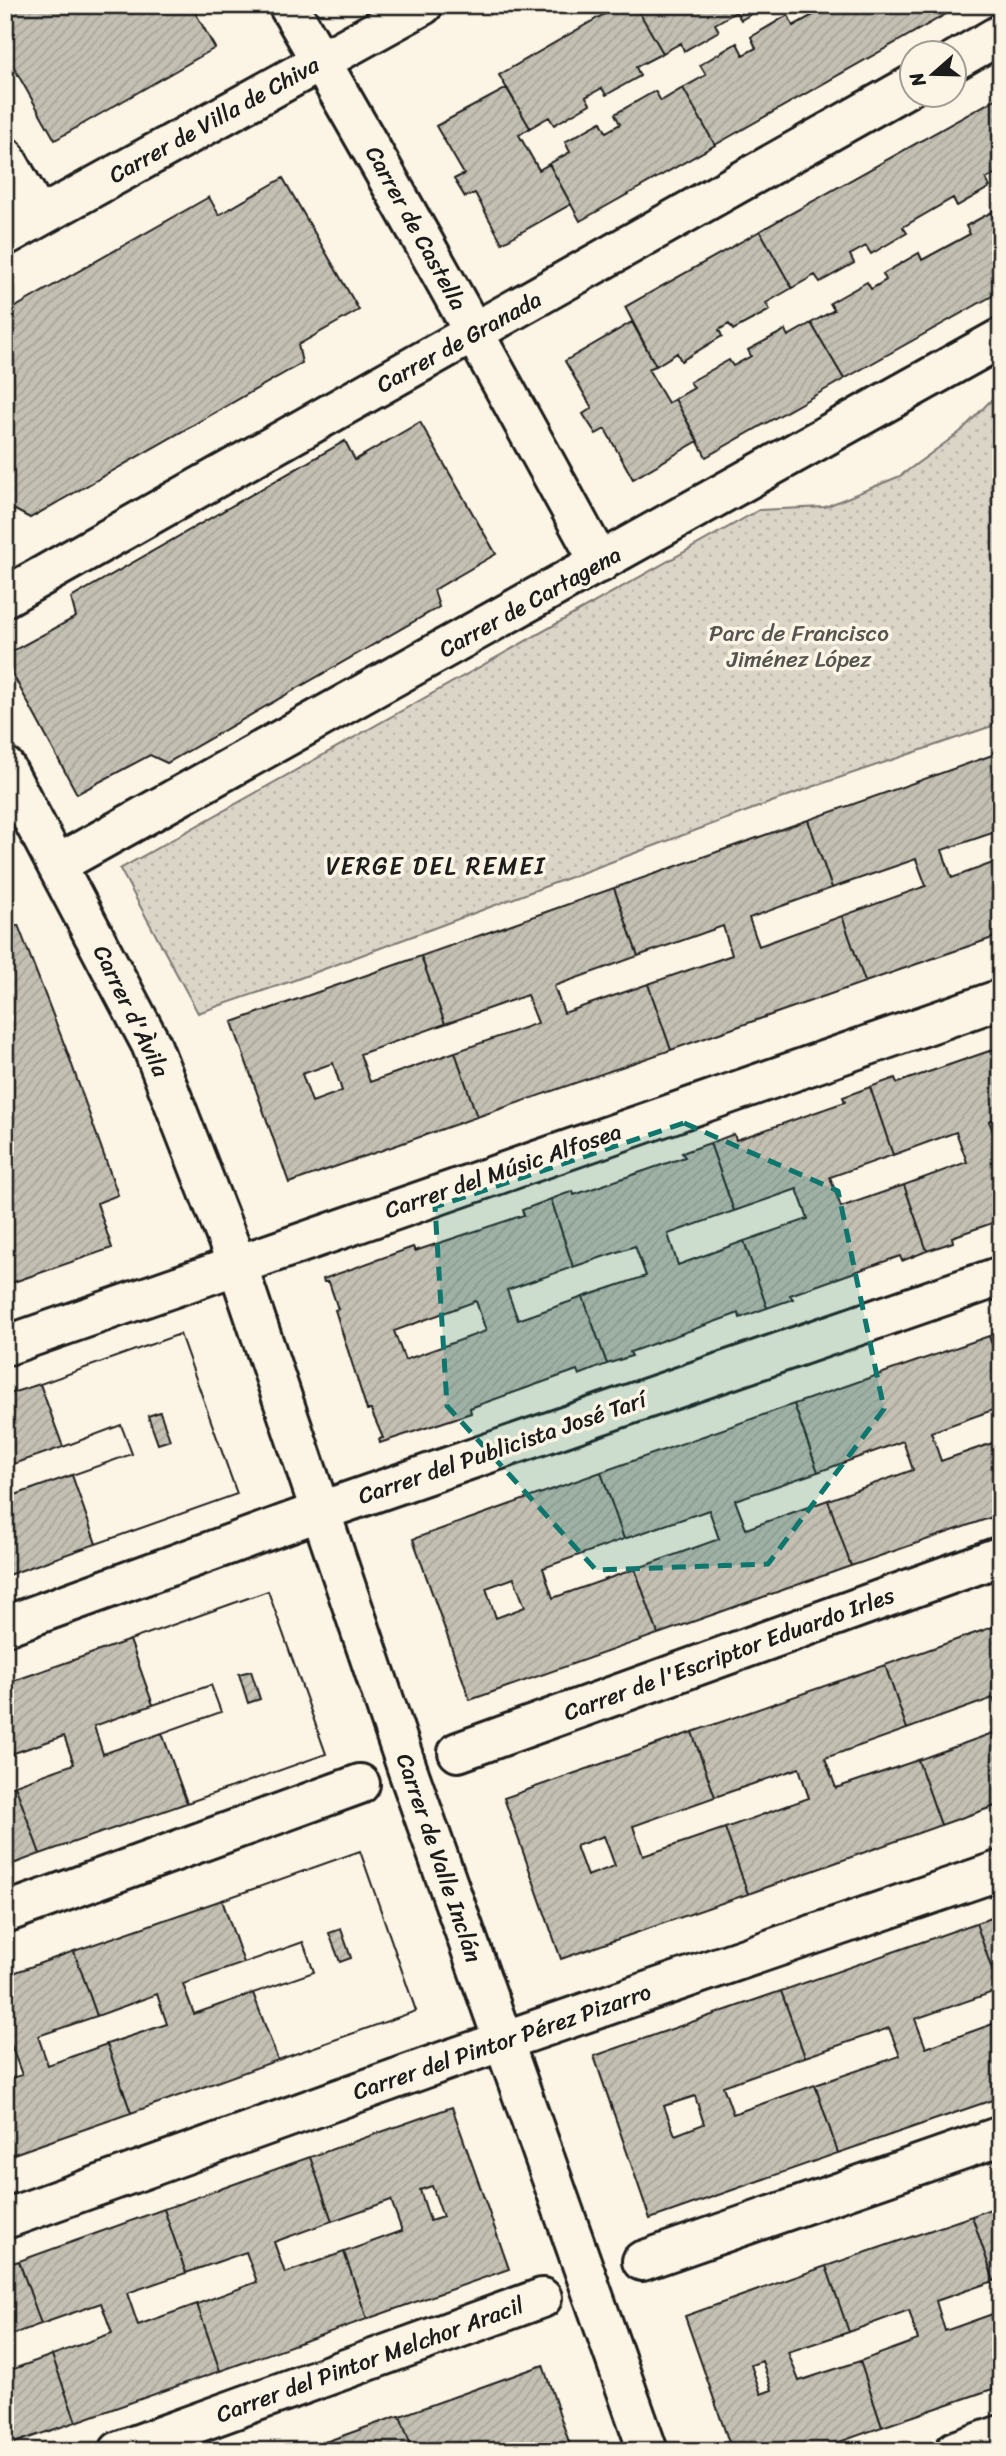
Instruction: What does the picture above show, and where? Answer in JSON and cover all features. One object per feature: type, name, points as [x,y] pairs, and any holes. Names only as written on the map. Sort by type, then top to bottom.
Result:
[{"type":"street","name":"Carrer de Castella","points":[[288,5],[475,332],[600,563]]},
{"type":"street","name":"Carrer de Villa de Chiva","points":[[5,236],[423,5]]},
{"type":"street","points":[[968,53],[1001,34]]},
{"type":"street","name":"Carrer de Granada","points":[[5,597],[898,93]]},
{"type":"street","points":[[5,157],[39,217]]},
{"type":"street","name":"Carrer de Cartagena","points":[[58,864],[1001,338]]},
{"type":"street","name":"Carrer d'Àvila","points":[[5,768],[151,1044],[237,1264]]},
{"type":"street","name":"Carrer del Músic Alfosea","points":[[5,1346],[1001,999]]},
{"type":"street","name":"Carrer de Valle Inclán","points":[[237,1264],[408,1770],[648,2451]]},
{"type":"street","name":"Carrer del Publicista José Tarí","points":[[5,1626],[321,1511],[1001,1276]]},
{"type":"street","name":"Carrer de l'Escriptor Eduardo Irles","points":[[458,1752],[1001,1556]]},
{"type":"street","points":[[5,1913],[360,1784]]},
{"type":"street","name":"Carrer del Pintor Pérez Pizarro","points":[[5,2219],[504,2040],[1001,1870]]},
{"type":"street","points":[[642,2262],[1001,2136]]},
{"type":"street","name":"Carrer del Pintor Melchor Aracil","points":[[119,2451],[542,2298]]},
{"type":"street","points":[[955,2451],[1001,2435]]},
{"type":"highlighted area","points":[[684,1123],[838,1191],[884,1409],[768,1564],[596,1570],[447,1406],[435,1207]]},
{"type":"green space","name":"Parc de Francisco Jiménez López","points":[[1001,390],[1001,723],[812,787],[292,981],[198,1013],[120,869],[759,510],[825,507],[900,476],[960,432]]},
{"type":"building","points":[[5,5],[191,5],[215,48],[55,140],[5,52]]},
{"type":"building","points":[[620,5],[635,5],[663,53],[636,67],[640,76],[606,95],[602,88],[586,97],[590,104],[554,125],[549,117],[530,128],[499,75]]},
{"type":"building","points":[[635,5],[767,5],[741,20],[736,12],[715,24],[719,31],[684,51],[681,43],[663,53]]},
{"type":"building","points":[[831,5],[962,5],[904,38],[898,38],[898,41],[715,145],[683,88],[706,75],[700,65],[737,43],[743,55],[756,48],[751,37],[788,15],[793,26]]},
{"type":"building","points":[[507,88],[530,128],[519,135],[539,170],[549,164],[571,204],[502,243],[475,193],[465,197],[454,179],[464,174],[436,126]]},
{"type":"building","points":[[683,88],[715,145],[580,221],[549,164],[570,152],[565,142],[601,122],[606,132],[620,124],[615,114],[655,91],[661,101]]},
{"type":"building","points":[[1001,96],[1001,171],[986,179],[990,187],[957,206],[953,198],[903,227],[907,233],[871,254],[866,246],[850,255],[854,263],[820,282],[815,275],[792,288],[760,231]]},
{"type":"building","points":[[283,178],[359,310],[298,345],[302,363],[30,518],[15,510],[5,516],[5,313],[209,197],[219,215]]},
{"type":"building","points":[[1001,207],[1001,291],[844,379],[811,323],[834,310],[830,303],[867,282],[871,289],[886,280],[883,274],[919,253],[922,260],[970,234],[966,226]]},
{"type":"building","points":[[760,231],[792,288],[766,303],[770,310],[733,330],[729,324],[719,330],[722,336],[681,361],[677,353],[656,366],[625,307]]},
{"type":"building","points":[[632,322],[656,366],[648,369],[668,403],[675,399],[698,441],[633,479],[605,429],[596,434],[583,414],[592,408],[565,361]]},
{"type":"building","points":[[811,323],[844,379],[706,457],[675,399],[694,388],[690,382],[729,360],[733,366],[751,356],[748,350],[785,330],[788,336]]},
{"type":"building","points":[[420,422],[496,554],[434,590],[439,607],[167,763],[150,755],[77,794],[5,660],[5,655],[76,617],[71,598],[345,441],[355,460]]},
{"type":"building","points":[[1001,752],[1001,830],[942,850],[952,878],[1001,860],[1001,935],[865,982],[842,916],[926,886],[916,859],[832,888],[808,820]]},
{"type":"building","points":[[808,820],[832,888],[749,918],[759,946],[842,916],[865,982],[671,1050],[648,984],[732,955],[723,926],[638,956],[614,888]]},
{"type":"building","points":[[614,888],[638,956],[554,986],[564,1013],[648,984],[671,1050],[477,1117],[455,1052],[538,1023],[527,995],[445,1024],[421,956]]},
{"type":"building","points":[[18,925],[118,1195],[97,1203],[112,1248],[5,1285],[5,931]]},
{"type":"building","points":[[421,956],[445,1024],[360,1054],[370,1082],[455,1052],[477,1117],[289,1183],[232,1022]],"holes":[[[333,1063],[342,1091],[312,1102],[302,1074]]]},
{"type":"building","points":[[1001,1047],[1001,1117],[989,1121],[1001,1151],[1001,1220],[952,1237],[953,1242],[927,1251],[904,1185],[967,1162],[956,1132],[893,1155],[870,1087],[895,1078],[897,1083]]},
{"type":"building","points":[[870,1087],[893,1155],[830,1177],[841,1207],[904,1185],[927,1251],[902,1261],[900,1256],[790,1295],[793,1299],[767,1308],[744,1241],[808,1219],[797,1189],[734,1211],[710,1143],[734,1134],[736,1140],[845,1102],[843,1097]]},
{"type":"building","points":[[710,1143],[734,1211],[668,1234],[678,1265],[744,1241],[767,1308],[740,1318],[739,1313],[630,1352],[632,1356],[607,1364],[583,1297],[646,1276],[635,1246],[573,1267],[551,1199],[573,1191],[574,1195],[685,1157],[682,1153]]},
{"type":"building","points":[[551,1199],[573,1267],[507,1290],[518,1320],[583,1297],[607,1364],[579,1375],[577,1370],[470,1408],[471,1413],[380,1443],[379,1439],[383,1438],[371,1410],[367,1410],[335,1310],[338,1309],[329,1282],[324,1282],[323,1279],[413,1247],[415,1251],[524,1215],[522,1210]],"holes":[[[476,1301],[486,1331],[405,1360],[394,1331]]]},
{"type":"building","points":[[1001,1332],[1001,1369],[989,1336]]},
{"type":"building","points":[[180,1334],[237,1494],[96,1544],[72,1475],[132,1454],[121,1425],[63,1447],[40,1384]],"holes":[[[160,1412],[170,1440],[158,1444],[148,1416]]]},
{"type":"building","points":[[180,1334],[237,1494],[96,1544],[72,1475],[132,1454],[121,1425],[63,1447],[40,1384]]},
{"type":"building","points":[[989,1336],[1001,1369],[1001,1407],[931,1432],[941,1461],[1001,1440],[1001,1514],[851,1566],[828,1500],[913,1470],[903,1441],[818,1472],[794,1404]]},
{"type":"building","points":[[40,1384],[63,1447],[5,1467],[5,1395]]},
{"type":"building","points":[[794,1404],[818,1472],[735,1500],[746,1529],[828,1500],[851,1566],[658,1634],[635,1569],[719,1539],[709,1510],[624,1539],[601,1472]]},
{"type":"building","points":[[5,1469],[15,1495],[72,1475],[96,1544],[5,1576]]},
{"type":"building","points":[[601,1472],[624,1539],[543,1568],[553,1598],[635,1569],[658,1634],[470,1700],[413,1539]],"holes":[[[514,1578],[525,1607],[496,1618],[486,1588]]]},
{"type":"building","points":[[268,1591],[326,1754],[187,1803],[162,1733],[221,1712],[211,1685],[153,1705],[130,1640]],"holes":[[[251,1671],[260,1699],[248,1703],[239,1674]]]},
{"type":"building","points":[[268,1591],[326,1754],[187,1803],[162,1733],[221,1712],[211,1685],[153,1705],[130,1640]]},
{"type":"building","points":[[1001,1624],[1001,1721],[993,1698],[907,1729],[885,1665]]},
{"type":"building","points":[[130,1640],[153,1705],[94,1726],[103,1754],[162,1733],[187,1803],[40,1854],[15,1785],[74,1764],[64,1736],[5,1756],[5,1684]]},
{"type":"building","points":[[885,1665],[907,1729],[825,1758],[836,1788],[918,1760],[941,1825],[748,1894],[725,1828],[809,1798],[799,1768],[715,1797],[692,1732]]},
{"type":"building","points":[[1001,1730],[1001,1804],[941,1825],[918,1760]]},
{"type":"building","points":[[692,1732],[715,1797],[633,1826],[643,1856],[725,1828],[748,1894],[561,1959],[504,1798]],"holes":[[[604,1836],[615,1866],[587,1876],[576,1846]]]},
{"type":"building","points":[[15,1785],[40,1854],[5,1867],[5,1789]]},
{"type":"building","points":[[360,1851],[416,2011],[278,2060],[253,1993],[314,1972],[303,1942],[244,1963],[222,1900]],"holes":[[[341,1929],[351,1958],[340,1962],[329,1933]]]},
{"type":"building","points":[[360,1851],[416,2011],[278,2060],[253,1993],[314,1972],[303,1942],[244,1963],[222,1900]]},
{"type":"building","points":[[222,1900],[244,1963],[183,1984],[194,2014],[253,1993],[278,2060],[131,2113],[107,2044],[167,2024],[157,1994],[97,2016],[74,1951]]},
{"type":"building","points":[[1001,1915],[1001,1989],[999,1990],[976,1923]]},
{"type":"building","points":[[976,1923],[999,1990],[915,2019],[926,2048],[1001,2021],[1001,2097],[838,2153],[815,2085],[900,2056],[889,2028],[805,2057],[781,1991]]},
{"type":"building","points":[[74,1951],[97,2016],[38,2036],[48,2065],[107,2044],[131,2113],[5,2157],[5,2080],[22,2075],[11,2045],[5,2047],[5,1976]]},
{"type":"building","points":[[781,1991],[805,2057],[723,2086],[733,2114],[815,2085],[838,2153],[650,2219],[594,2056]],"holes":[[[695,2096],[704,2124],[675,2135],[664,2106]]]},
{"type":"building","points":[[452,2107],[509,2269],[367,2319],[344,2252],[402,2231],[391,2200],[332,2221],[310,2157]],"holes":[[[432,2186],[443,2217],[430,2221],[420,2190]]]},
{"type":"building","points":[[310,2157],[332,2221],[274,2242],[285,2273],[344,2252],[367,2319],[220,2371],[197,2304],[257,2282],[246,2252],[186,2273],[164,2209]]},
{"type":"building","points":[[1001,2205],[1001,2279],[994,2281],[972,2216]]},
{"type":"building","points":[[164,2209],[186,2273],[127,2293],[138,2325],[197,2304],[220,2371],[76,2422],[52,2355],[112,2333],[101,2303],[41,2324],[19,2261]]},
{"type":"building","points":[[972,2216],[994,2281],[936,2301],[945,2331],[1001,2311],[1001,2386],[882,2427],[860,2361],[918,2340],[909,2310],[849,2332],[826,2266]]},
{"type":"building","points":[[19,2261],[41,2324],[5,2337],[5,2265]]},
{"type":"building","points":[[826,2266],[849,2332],[788,2352],[799,2381],[860,2361],[882,2427],[814,2451],[732,2451],[685,2316]],"holes":[[[762,2361],[772,2390],[761,2394],[751,2365]]]},
{"type":"building","points":[[52,2355],[76,2422],[5,2446],[5,2372]]},
{"type":"building","points":[[543,2365],[572,2451],[525,2451],[523,2447],[513,2451],[413,2451],[400,2416]]},
{"type":"building","points":[[400,2416],[413,2451],[300,2451],[395,2417]]},
{"type":"district","name":"VERGE DEL REMEI","points":[[436,866]]}]
